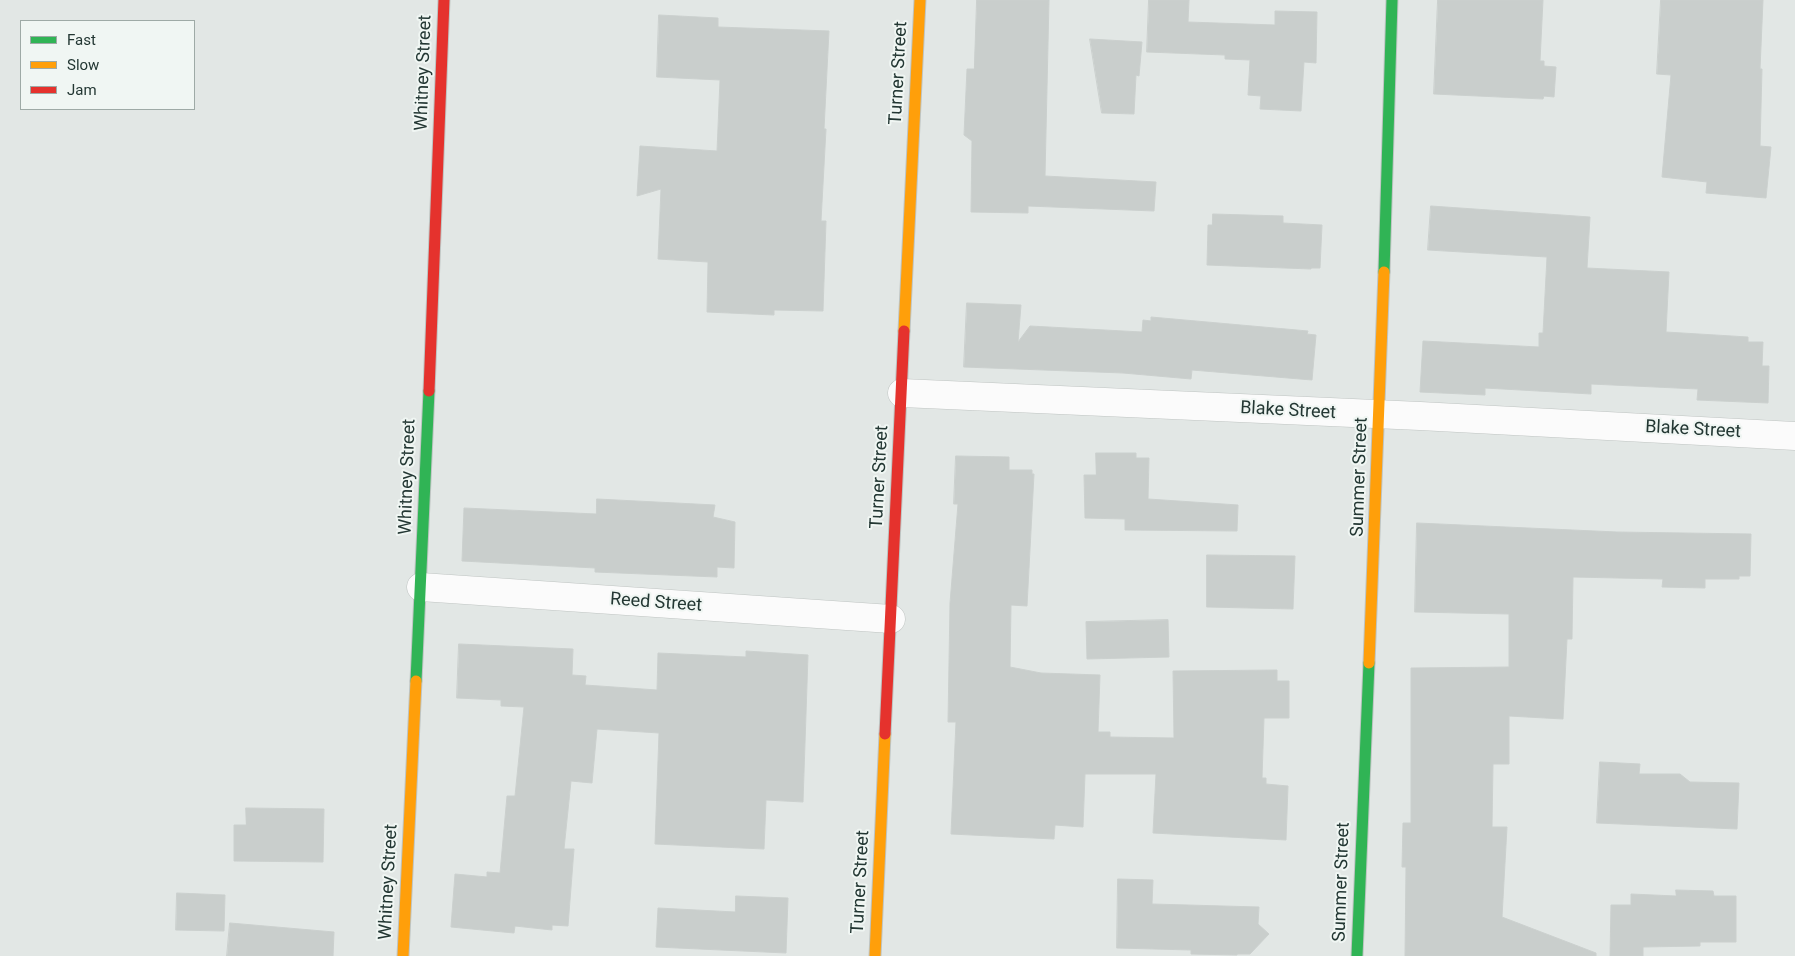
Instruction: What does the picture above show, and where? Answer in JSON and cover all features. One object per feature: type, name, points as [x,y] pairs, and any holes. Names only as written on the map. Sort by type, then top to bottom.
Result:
[{"type":"street","name":"Whitney Street","points":[[403,956],[421,587],[444,0]]},
{"type":"street","name":"Turner Street","points":[[875,956],[920,0]]},
{"type":"street","name":"Summer Street","points":[[1357,956],[1380,415],[1392,0]]},
{"type":"street","name":"Blake Street","points":[[902,393],[1795,436]]},
{"type":"street","name":"Reed Street","points":[[421,587],[891,619]]},
{"type":"building","points":[[977,0],[1049,0],[1045,176],[1156,182],[1154,211],[1028,206],[1028,213],[971,212],[972,141],[964,135],[967,69],[974,69]]},
{"type":"building","points":[[1149,0],[1189,0],[1188,22],[1275,25],[1275,11],[1317,12],[1316,63],[1304,62],[1301,111],[1260,109],[1261,96],[1248,95],[1250,60],[1225,59],[1225,55],[1147,52]]},
{"type":"building","points":[[1438,0],[1543,0],[1540,61],[1544,61],[1544,66],[1556,67],[1554,97],[1544,96],[1543,99],[1434,94]]},
{"type":"building","points":[[1661,0],[1763,0],[1760,69],[1762,69],[1760,146],[1771,147],[1766,198],[1706,193],[1707,182],[1662,177],[1671,75],[1657,74]]},
{"type":"building","points":[[659,15],[718,18],[718,27],[829,31],[821,221],[826,221],[823,311],[774,310],[774,315],[707,312],[708,262],[658,259],[661,189],[637,196],[640,146],[717,151],[720,80],[657,77]]},
{"type":"building","points":[[1090,39],[1142,42],[1139,76],[1136,75],[1134,114],[1102,113]]},
{"type":"building","points":[[1431,206],[1590,217],[1587,268],[1669,272],[1666,332],[1748,337],[1748,342],[1763,342],[1762,366],[1769,366],[1768,403],[1697,400],[1698,389],[1591,384],[1591,394],[1485,388],[1485,395],[1420,392],[1423,341],[1539,347],[1539,333],[1543,333],[1547,257],[1428,250]]},
{"type":"building","points":[[1213,214],[1283,216],[1283,223],[1322,225],[1320,268],[1207,265],[1208,225],[1212,225]]},
{"type":"building","points":[[967,303],[1021,305],[1018,342],[1030,326],[1142,332],[1143,320],[1151,321],[1151,317],[1308,331],[1307,334],[1316,335],[1312,380],[1192,370],[1191,379],[1123,373],[964,367]]},
{"type":"building","points":[[1096,453],[1136,453],[1136,458],[1149,458],[1148,499],[1238,505],[1237,531],[1125,530],[1125,519],[1085,518],[1084,475],[1096,475]]},
{"type":"building","points":[[956,456],[1009,457],[1009,470],[1032,470],[1032,474],[1034,474],[1027,606],[1011,605],[1010,667],[1041,673],[1100,675],[1098,732],[1110,732],[1110,737],[1174,738],[1173,671],[1277,670],[1277,681],[1289,681],[1289,718],[1264,718],[1262,778],[1266,778],[1266,784],[1288,786],[1286,840],[1153,833],[1156,774],[1085,774],[1083,827],[1055,825],[1054,839],[951,834],[956,722],[948,722],[950,603],[958,504],[954,504]]},
{"type":"building","points":[[597,499],[715,505],[713,517],[735,522],[734,568],[717,567],[717,577],[595,572],[595,568],[462,561],[464,508],[596,514]]},
{"type":"building","points":[[1417,523],[1617,532],[1751,534],[1750,576],[1739,576],[1739,579],[1705,579],[1705,588],[1662,587],[1663,579],[1573,577],[1572,639],[1567,639],[1563,719],[1509,716],[1509,764],[1493,764],[1492,827],[1507,827],[1502,917],[1596,953],[1596,956],[1405,956],[1406,867],[1402,867],[1403,823],[1411,823],[1411,668],[1509,667],[1509,614],[1415,612]]},
{"type":"building","points":[[1207,555],[1295,556],[1293,609],[1207,607]]},
{"type":"building","points":[[1168,620],[1169,657],[1087,659],[1086,622]]},
{"type":"building","points":[[459,644],[573,649],[572,675],[586,676],[585,685],[657,690],[658,653],[746,657],[746,651],[808,655],[803,802],[766,800],[764,849],[655,844],[659,733],[597,729],[592,783],[571,781],[564,849],[574,849],[568,926],[552,925],[552,930],[515,926],[514,933],[451,927],[455,874],[487,877],[487,872],[500,873],[507,796],[515,796],[524,707],[501,706],[501,700],[457,698]]},
{"type":"building","points":[[1600,762],[1640,764],[1639,774],[1680,774],[1690,782],[1739,783],[1737,829],[1597,823]]},
{"type":"building","points":[[246,808],[324,809],[323,862],[234,861],[234,825],[246,825]]},
{"type":"building","points":[[1118,879],[1153,880],[1152,904],[1259,907],[1258,924],[1269,934],[1250,954],[1191,954],[1191,950],[1117,948]]},
{"type":"building","points":[[1676,890],[1713,891],[1714,896],[1736,896],[1736,942],[1700,942],[1700,946],[1643,947],[1643,956],[1610,956],[1611,905],[1631,905],[1631,894],[1676,896]]},
{"type":"building","points":[[177,893],[225,895],[224,931],[176,930]]},
{"type":"building","points":[[736,896],[788,898],[786,953],[656,947],[658,908],[735,912]]},
{"type":"building","points":[[230,923],[334,932],[333,956],[227,956]]},
{"type":"traffic: fast","points":[[1384,272],[1392,0]]},
{"type":"traffic: fast","points":[[416,681],[429,391]]},
{"type":"traffic: fast","points":[[1357,956],[1369,663]]},
{"type":"traffic: slow","points":[[904,331],[920,0]]},
{"type":"traffic: slow","points":[[1369,663],[1384,272]]},
{"type":"traffic: slow","points":[[403,956],[416,681]]},
{"type":"traffic: slow","points":[[875,956],[885,734]]},
{"type":"traffic: jam","points":[[429,391],[444,0]]},
{"type":"traffic: jam","points":[[885,734],[904,331]]}]
